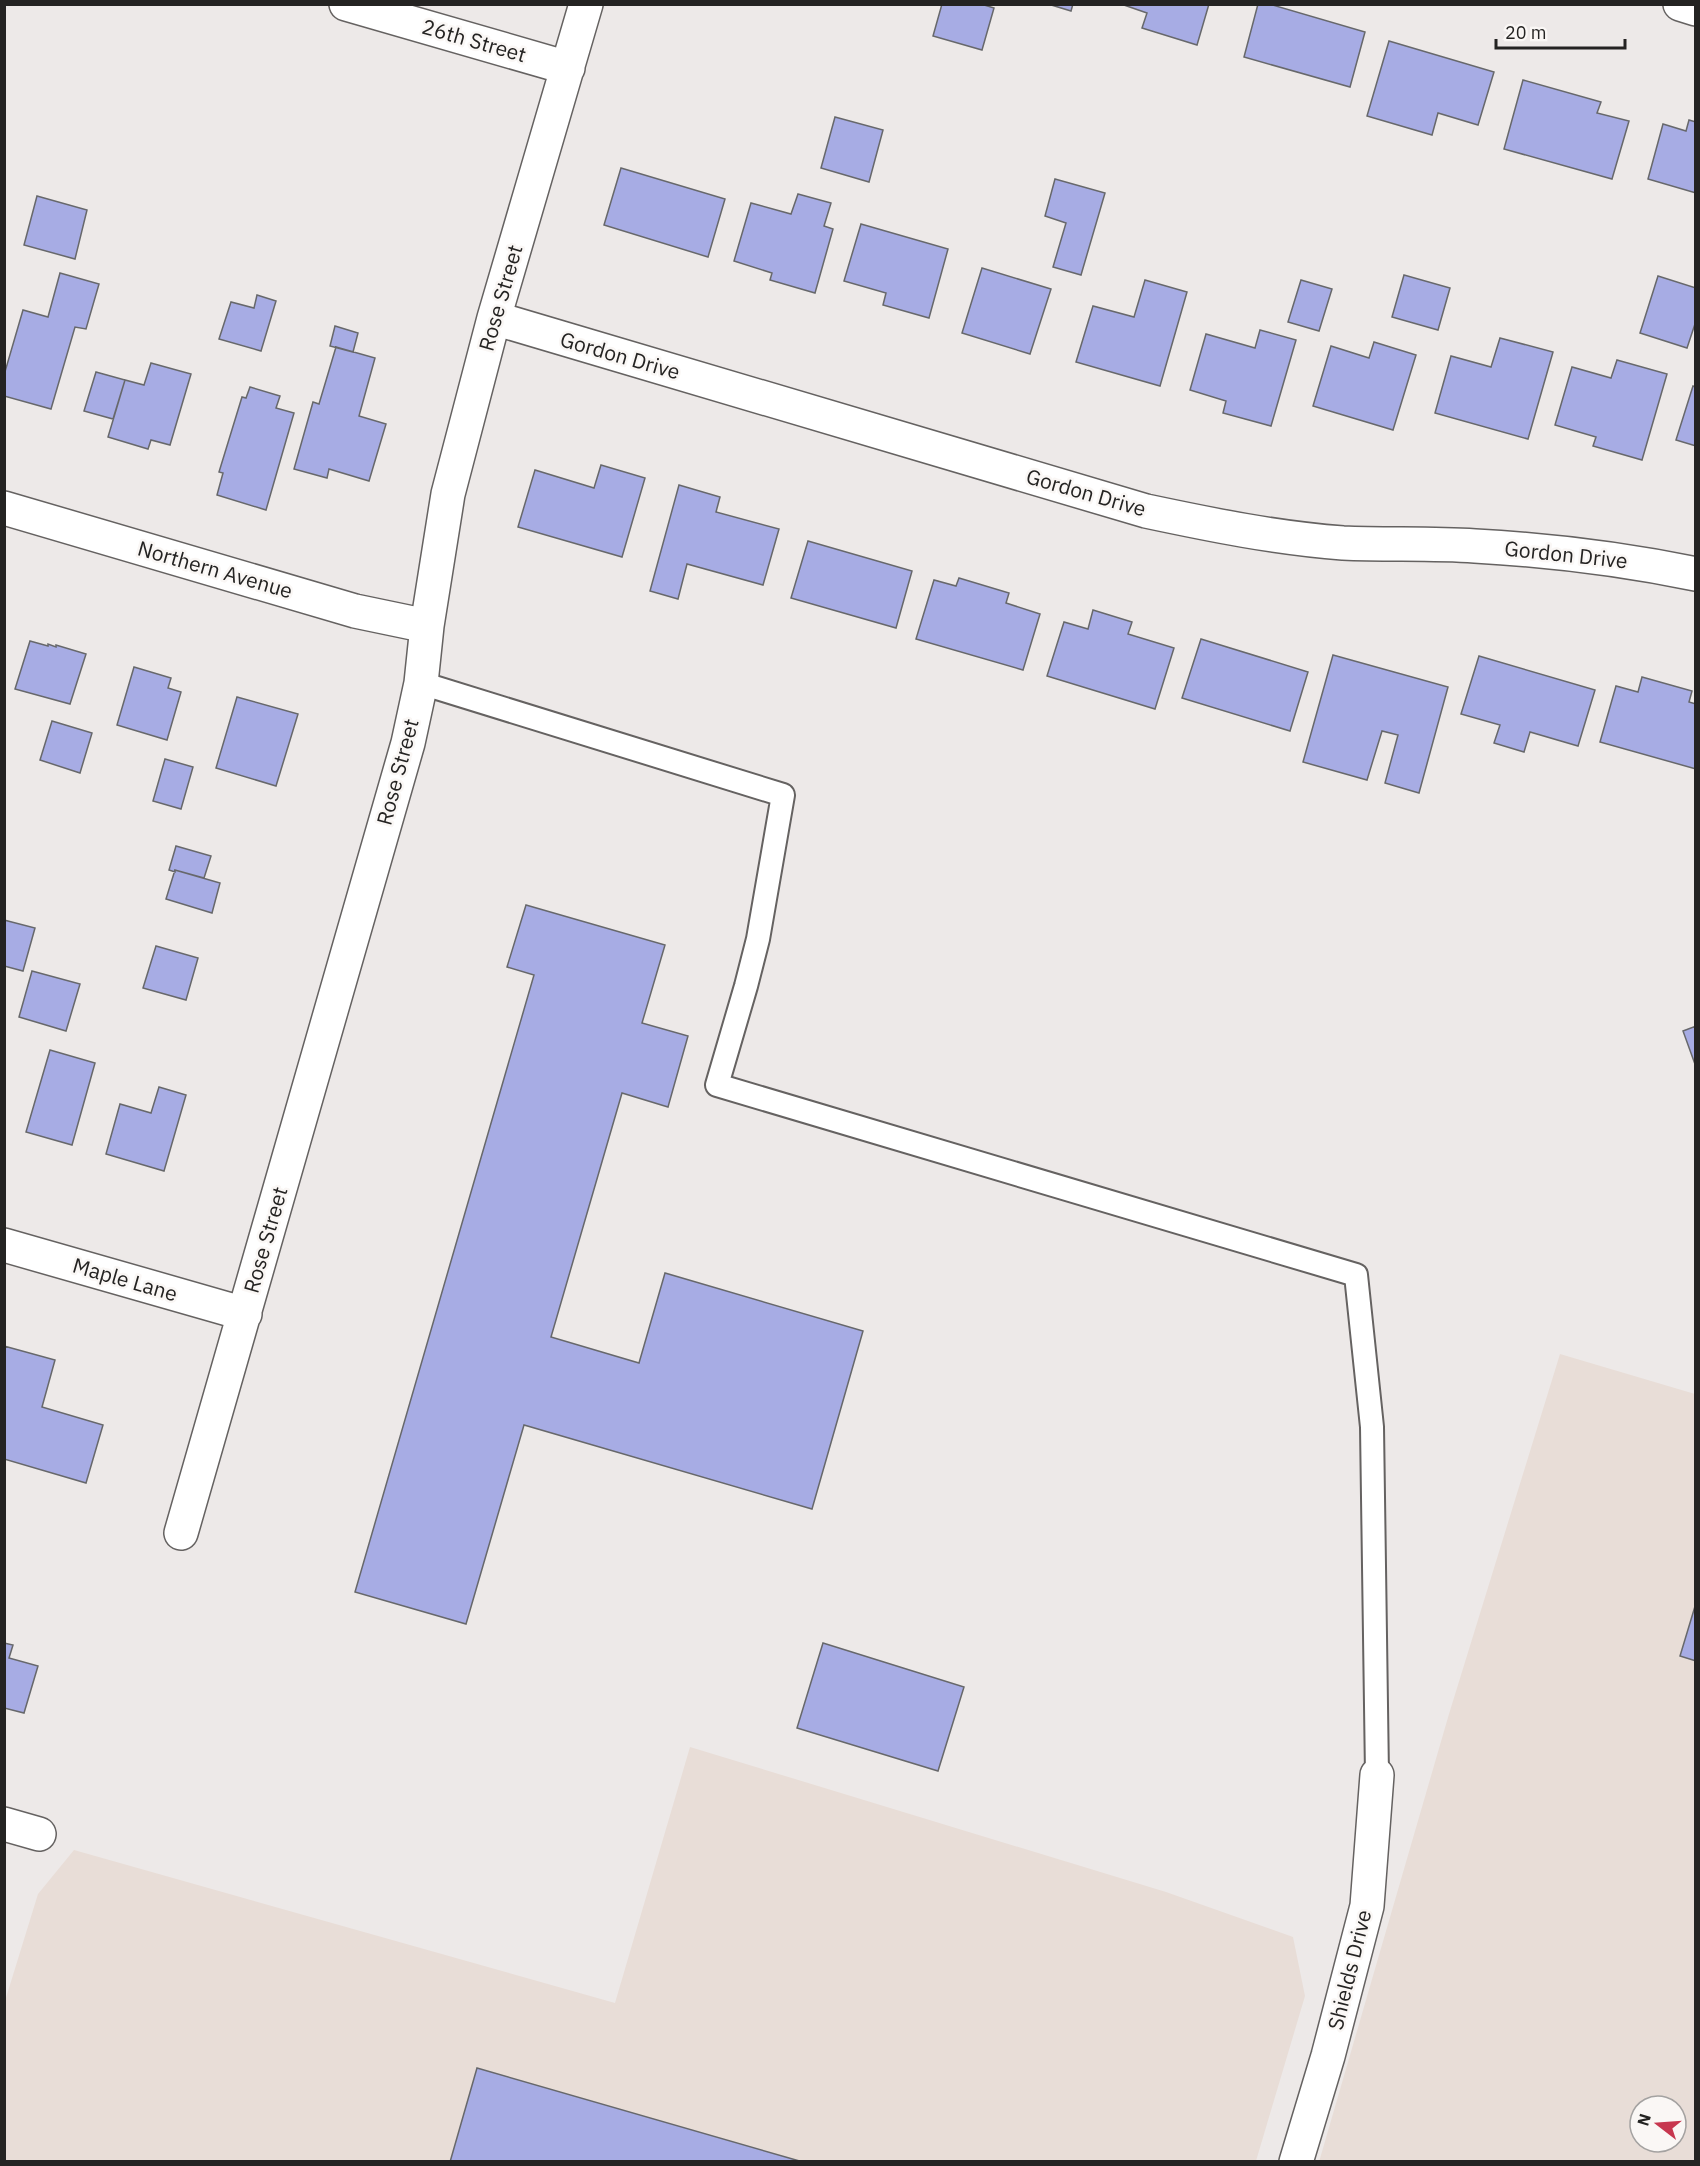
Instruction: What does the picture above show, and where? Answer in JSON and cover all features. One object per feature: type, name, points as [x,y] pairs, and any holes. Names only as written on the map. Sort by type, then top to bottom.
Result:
[{"type":"street","name":"26th Street","points":[[346,4],[568,68]]},
{"type":"street","name":"Rose Street","points":[[181,1533],[408,742],[421,683],[427,626],[448,494],[495,318],[586,4]]},
{"type":"street","points":[[1680,4],[1695,9]]},
{"type":"street","name":"Gordon Drive","points":[[495,318],[1146,511],[1234,530],[1343,543],[1474,546],[1573,553],[1695,574]]},
{"type":"street","name":"Northern Avenue","points":[[4,508],[355,611],[427,626]]},
{"type":"street","name":"Maple Lane","points":[[4,1245],[245,1314]]},
{"type":"street","name":"Shields Drive","points":[[1296,2162],[1328,2056],[1367,1905],[1377,1775]]},
{"type":"street","points":[[4,1824],[39,1834]]},
{"type":"lane","points":[[421,683],[783,795],[758,939],[717,1085],[1356,1275],[1372,1427],[1377,1775]]},
{"type":"shaded area","points":[[1560,1354],[1695,1394],[1695,2161],[1319,2162],[1449,1714]]},
{"type":"shaded area","points":[[690,1747],[1166,1892],[1293,1937],[1305,1996],[1256,2161],[5,2162],[5,2001],[38,1894],[74,1850],[615,2003]]},
{"type":"building","points":[[942,4],[981,4],[994,8],[982,50],[933,36]]},
{"type":"building","points":[[1048,4],[1073,4],[1071,11]]},
{"type":"building","points":[[1121,4],[1209,4],[1197,45],[1142,28],[1147,13]]},
{"type":"building","points":[[1258,4],[1269,4],[1365,32],[1350,87],[1244,57]]},
{"type":"building","points":[[1389,41],[1494,72],[1478,125],[1438,113],[1432,135],[1367,116]]},
{"type":"building","points":[[1523,80],[1601,102],[1597,113],[1629,121],[1612,179],[1504,149]]},
{"type":"building","points":[[835,117],[883,130],[869,182],[821,168]]},
{"type":"building","points":[[1689,120],[1696,122],[1696,193],[1648,179],[1663,124],[1686,131]]},
{"type":"building","points":[[621,168],[725,199],[708,257],[604,225]]},
{"type":"building","points":[[1055,179],[1105,193],[1081,275],[1053,267],[1066,223],[1045,216]]},
{"type":"building","points":[[798,194],[831,203],[824,226],[833,229],[815,293],[770,280],[772,273],[734,261],[751,203],[791,214]]},
{"type":"building","points":[[37,196],[87,210],[75,259],[24,245]]},
{"type":"building","points":[[861,224],[948,249],[929,318],[883,305],[886,293],[844,281]]},
{"type":"building","points":[[982,268],[1051,289],[1030,354],[962,333]]},
{"type":"building","points":[[60,273],[99,284],[86,329],[75,327],[51,409],[4,396],[4,375],[23,310],[48,317]]},
{"type":"building","points":[[1404,275],[1450,288],[1438,330],[1392,317]]},
{"type":"building","points":[[1658,276],[1696,288],[1696,321],[1687,348],[1640,333]]},
{"type":"building","points":[[1145,280],[1187,292],[1160,386],[1076,362],[1093,306],[1134,317]]},
{"type":"building","points":[[1301,280],[1332,289],[1319,331],[1288,322]]},
{"type":"building","points":[[257,295],[276,301],[261,351],[219,339],[231,302],[254,308]]},
{"type":"building","points":[[335,326],[358,333],[353,352],[330,346]]},
{"type":"building","points":[[1260,330],[1296,340],[1271,426],[1223,413],[1226,401],[1190,390],[1206,334],[1255,348]]},
{"type":"building","points":[[1500,338],[1553,352],[1528,439],[1435,413],[1451,356],[1491,367]]},
{"type":"building","points":[[1374,342],[1416,355],[1393,430],[1313,406],[1331,346],[1369,358]]},
{"type":"building","points":[[336,347],[375,358],[359,416],[386,424],[369,481],[329,469],[327,478],[294,469],[313,402],[319,404]]},
{"type":"building","points":[[1617,360],[1667,374],[1642,460],[1593,446],[1596,437],[1555,425],[1572,367],[1611,378]]},
{"type":"building","points":[[151,363],[191,374],[170,445],[151,440],[148,449],[108,437],[125,380],[144,385]]},
{"type":"building","points":[[96,372],[125,380],[113,419],[84,411]]},
{"type":"building","points":[[1693,386],[1696,387],[1696,446],[1676,440]]},
{"type":"building","points":[[250,387],[280,396],[276,408],[294,413],[266,510],[217,495],[223,473],[219,472],[242,397],[246,398]]},
{"type":"building","points":[[601,465],[645,478],[622,557],[518,527],[535,470],[594,488]]},
{"type":"building","points":[[679,485],[720,497],[716,512],[779,529],[763,585],[687,564],[678,599],[650,591]]},
{"type":"building","points":[[808,541],[912,571],[896,628],[791,598]]},
{"type":"building","points":[[959,578],[1009,593],[1006,603],[1040,614],[1023,670],[916,639],[934,580],[956,586]]},
{"type":"building","points":[[1093,610],[1132,622],[1128,634],[1174,648],[1155,709],[1047,676],[1064,622],[1088,629]]},
{"type":"building","points":[[1201,639],[1308,672],[1290,731],[1182,698]]},
{"type":"building","points":[[30,641],[48,646],[48,644],[56,647],[56,645],[86,654],[70,704],[15,689]]},
{"type":"building","points":[[1333,655],[1448,687],[1419,793],[1385,783],[1398,735],[1382,731],[1367,780],[1303,762]]},
{"type":"building","points":[[1479,656],[1595,690],[1578,746],[1530,732],[1524,752],[1494,743],[1500,725],[1461,714]]},
{"type":"building","points":[[134,667],[171,678],[168,688],[181,692],[167,740],[117,725]]},
{"type":"building","points":[[1642,677],[1692,691],[1689,702],[1696,704],[1696,769],[1600,742],[1616,686],[1638,692]]},
{"type":"building","points":[[237,697],[298,714],[276,786],[216,768]]},
{"type":"building","points":[[52,721],[92,733],[80,773],[40,760]]},
{"type":"building","points":[[165,759],[193,767],[181,809],[153,801]]},
{"type":"building","points":[[176,846],[211,856],[204,878],[169,870]]},
{"type":"building","points":[[175,870],[220,883],[212,913],[166,899]]},
{"type":"building","points":[[526,905],[665,945],[642,1023],[688,1036],[668,1107],[622,1093],[551,1337],[639,1363],[665,1273],[863,1331],[812,1509],[524,1425],[466,1624],[355,1592],[534,975],[507,967]]},
{"type":"building","points":[[4,920],[35,928],[23,971],[4,966]]},
{"type":"building","points":[[156,946],[198,958],[186,1000],[143,988]]},
{"type":"building","points":[[32,971],[80,984],[66,1031],[19,1017]]},
{"type":"building","points":[[1696,1026],[1696,1067],[1683,1031]]},
{"type":"building","points":[[50,1050],[95,1063],[72,1145],[26,1132]]},
{"type":"building","points":[[159,1087],[186,1095],[164,1171],[106,1154],[120,1104],[151,1113]]},
{"type":"building","points":[[4,1346],[55,1360],[42,1407],[103,1425],[86,1483],[4,1459]]},
{"type":"building","points":[[1696,1603],[1696,1661],[1680,1656]]},
{"type":"building","points":[[4,1643],[13,1645],[9,1658],[38,1666],[24,1713],[4,1708]]},
{"type":"building","points":[[823,1643],[964,1687],[938,1771],[797,1728]]},
{"type":"building","points":[[477,2068],[803,2162],[450,2162]]}]
